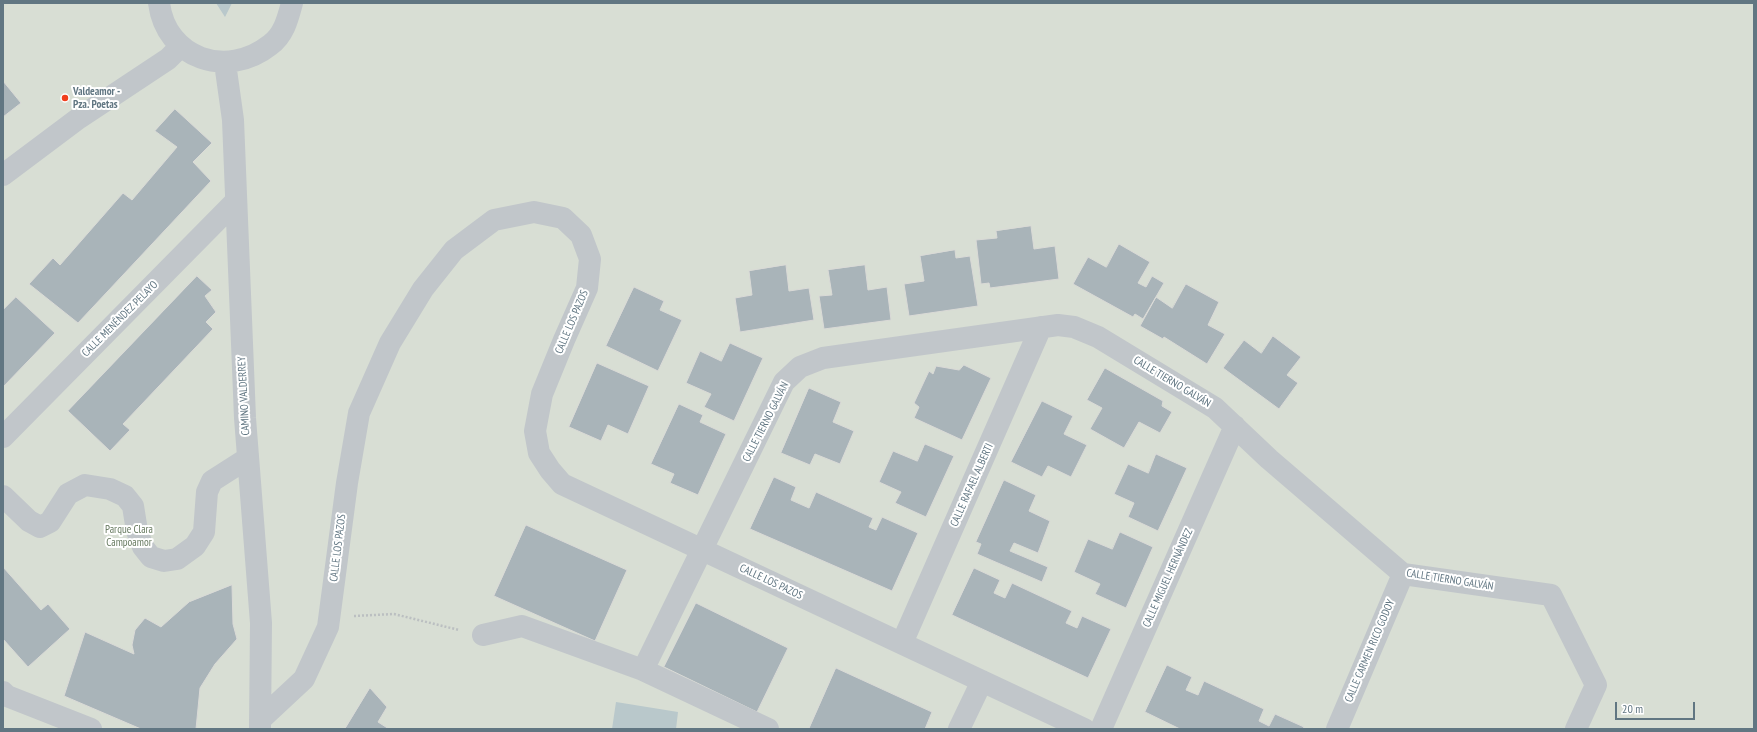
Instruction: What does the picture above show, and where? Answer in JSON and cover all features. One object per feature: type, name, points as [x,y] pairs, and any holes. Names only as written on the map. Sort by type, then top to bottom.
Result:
[{"type":"street","points":[[159,3],[160,13],[168,31],[181,46],[209,61],[225,63],[250,58],[271,45],[286,25],[292,3]]},
{"type":"street","points":[[3,174],[79,118],[168,59],[181,46]]},
{"type":"street","name":"CAMINO VALDERREY","points":[[225,63],[232,120],[244,411],[261,623],[260,724]]},
{"type":"street","name":"CALLE MENÉNDEZ PELAYO","points":[[3,437],[236,201]]},
{"type":"street","name":"CALLE LOS PAZOS","points":[[260,724],[304,679],[328,627],[347,483],[359,413],[390,343],[423,289],[454,250],[494,220],[534,212],[563,218],[581,235],[590,259],[587,288],[542,394],[535,431],[539,453],[550,470],[562,484],[1084,729]]},
{"type":"street","name":"CALLE TIERNO GALVÁN","points":[[643,670],[784,382],[800,367],[822,358],[1058,325],[1074,327],[1098,337],[1215,408],[1269,459],[1403,574],[1551,594],[1596,685],[1576,729]]},
{"type":"street","name":"CALLE RAFAEL ALBERTI","points":[[902,643],[1041,327]]},
{"type":"street","name":"CALLE MIGUEL HERNÁNDEZ","points":[[1101,729],[1234,426]]},
{"type":"street","points":[[3,496],[29,521],[40,527],[50,522],[68,494],[86,485],[110,489],[125,496],[133,506],[137,531],[143,547],[151,558],[164,561],[177,559],[195,546],[204,532],[207,492],[212,480],[248,458]]},
{"type":"street","name":"CALLE CARMEN RICO GODOY","points":[[1337,729],[1403,574]]},
{"type":"street","points":[[483,635],[522,626],[643,670],[768,729]]},
{"type":"street","points":[[959,729],[982,681]]},
{"type":"street","points":[[3,692],[7,696],[91,729]]},
{"type":"path","points":[[329,617],[394,614],[483,635]]},
{"type":"green space","name":"Parque Clara Campoamor","points":[[3,3],[1754,3],[1754,729],[3,729]]},
{"type":"shaded area","points":[[216,3],[232,3],[225,17]]},
{"type":"shaded area","points":[[616,702],[678,712],[676,729],[612,729]]},
{"type":"building","points":[[3,81],[21,103],[3,117]]},
{"type":"building","points":[[175,109],[212,143],[193,162],[211,181],[78,323],[29,284],[53,258],[60,265],[123,193],[132,200],[177,147],[155,131]]},
{"type":"building","points":[[1031,226],[1034,249],[1055,246],[1059,279],[990,288],[989,283],[981,284],[976,240],[997,238],[996,231]]},
{"type":"building","points":[[1119,244],[1150,262],[1138,283],[1146,287],[1152,276],[1164,283],[1143,319],[1135,314],[1133,317],[1073,284],[1088,257],[1106,267]]},
{"type":"building","points":[[955,250],[956,258],[970,256],[978,306],[909,316],[904,284],[924,281],[920,256]]},
{"type":"building","points":[[786,265],[789,291],[809,288],[814,320],[740,332],[735,298],[752,295],[749,271]]},
{"type":"building","points":[[865,265],[868,290],[887,287],[891,320],[824,329],[819,296],[832,295],[828,270]]},
{"type":"building","points":[[197,276],[212,290],[205,296],[216,312],[206,322],[213,329],[123,424],[130,430],[110,451],[68,411]]},
{"type":"building","points":[[1186,284],[1219,302],[1208,325],[1225,334],[1207,364],[1164,337],[1163,339],[1140,326],[1156,297],[1172,308]]},
{"type":"building","points":[[634,287],[664,301],[660,310],[682,320],[658,371],[606,346]]},
{"type":"building","points":[[16,297],[55,333],[3,387],[3,310]]},
{"type":"building","points":[[1273,336],[1301,357],[1287,375],[1298,383],[1279,409],[1223,368],[1244,340],[1261,353]]},
{"type":"building","points":[[730,343],[763,358],[734,421],[704,407],[711,394],[686,383],[700,351],[721,361]]},
{"type":"building","points":[[597,363],[649,386],[628,434],[608,425],[601,441],[569,427]]},
{"type":"building","points":[[964,365],[991,378],[962,440],[914,418],[919,407],[914,403],[929,371],[933,374],[936,366],[959,370]]},
{"type":"building","points":[[1105,368],[1163,401],[1162,406],[1172,412],[1160,433],[1139,422],[1124,448],[1090,429],[1102,408],[1087,400]]},
{"type":"building","points":[[809,388],[841,402],[833,422],[854,431],[840,464],[815,454],[810,465],[781,453]]},
{"type":"building","points":[[1042,401],[1073,416],[1064,434],[1087,445],[1071,477],[1048,466],[1042,477],[1011,462]]},
{"type":"building","points":[[679,404],[703,415],[700,422],[726,434],[698,495],[670,483],[674,474],[651,464]]},
{"type":"building","points":[[925,444],[954,456],[926,517],[895,503],[901,492],[879,482],[893,451],[917,461]]},
{"type":"building","points":[[1156,454],[1187,468],[1158,531],[1128,517],[1134,503],[1114,494],[1128,464],[1148,473]]},
{"type":"building","points":[[774,477],[796,487],[791,500],[809,508],[816,492],[873,518],[869,527],[876,530],[882,517],[918,533],[892,591],[750,529]]},
{"type":"building","points":[[1004,480],[1036,495],[1029,511],[1050,521],[1038,553],[1014,543],[1010,551],[1048,567],[1042,582],[977,554],[981,544],[976,542]]},
{"type":"building","points":[[526,525],[627,570],[595,641],[494,596]]},
{"type":"building","points":[[1120,532],[1153,547],[1126,608],[1095,594],[1100,584],[1074,572],[1088,539],[1112,549]]},
{"type":"building","points":[[3,567],[41,610],[48,604],[70,629],[28,667],[3,639]]},
{"type":"building","points":[[974,568],[1000,580],[994,593],[1005,598],[1012,583],[1072,611],[1066,623],[1077,628],[1082,616],[1111,629],[1088,678],[952,615]]},
{"type":"building","points":[[232,585],[233,624],[237,639],[215,664],[200,688],[196,729],[141,729],[64,696],[85,632],[134,654],[132,645],[135,630],[145,618],[161,627],[189,602]]},
{"type":"building","points":[[696,603],[788,648],[757,712],[664,667]]},
{"type":"building","points":[[1167,665],[1192,677],[1186,690],[1198,695],[1204,681],[1264,709],[1259,721],[1269,726],[1275,714],[1304,727],[1303,729],[1180,729],[1145,712]]},
{"type":"building","points":[[836,668],[932,712],[925,729],[809,729]]},
{"type":"building","points":[[370,688],[387,707],[378,722],[389,729],[345,729]]},
{"type":"place","name":"Valdeamor - Pza. Poetas","points":[[65,98]]}]
